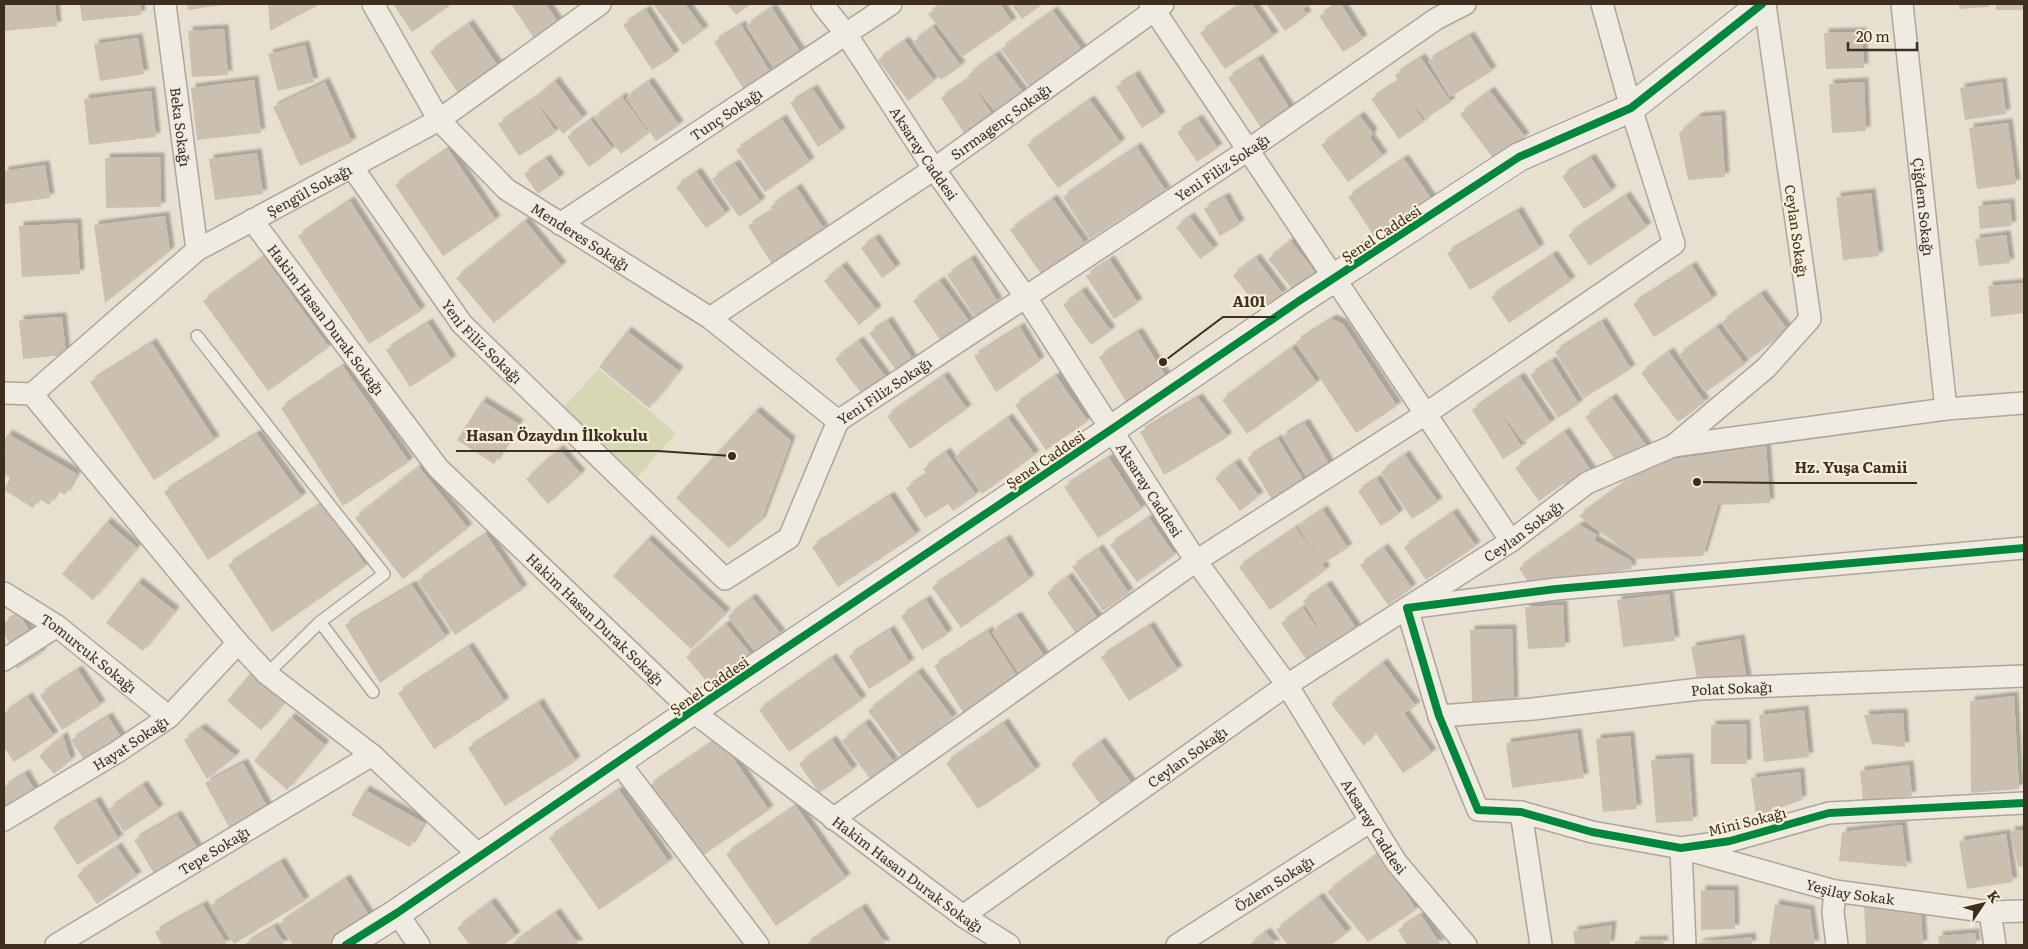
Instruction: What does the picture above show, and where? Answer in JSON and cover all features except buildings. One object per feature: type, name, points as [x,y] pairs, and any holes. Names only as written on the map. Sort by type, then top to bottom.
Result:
[{"type":"street","name":"Beka Sokağı","points":[[165,4],[197,250]]},
{"type":"street","name":"Menderes Sokağı","points":[[373,4],[439,120],[506,189],[710,318],[838,421]]},
{"type":"street","name":"Şengül Sokağı","points":[[32,394],[197,250],[439,120],[600,4]]},
{"type":"street","name":"Aksaray Caddesi","points":[[822,4],[846,34],[934,169],[1025,296],[1196,561],[1287,686],[1396,862],[1466,945]]},
{"type":"street","name":"Tunç Sokağı","points":[[560,224],[891,4]]},
{"type":"street","name":"Yeni Filiz Sokağı","points":[[352,167],[462,324],[725,579],[789,538],[838,421],[1248,150],[1436,19],[1465,4]]},
{"type":"street","points":[[834,819],[1196,561],[1424,414],[1674,244],[1630,108],[1602,4]]},
{"type":"street","name":"Şenel Caddesi","points":[[346,945],[397,913],[692,711],[1112,430],[1299,301],[1520,158],[1630,108],[1763,4]]},
{"type":"street","name":"Ceylan Sokağı","points":[[963,916],[1287,686],[1511,541],[1586,483],[1673,446],[1766,368],[1810,320],[1763,4]]},
{"type":"street","name":"Çiğdem Sokağı","points":[[1902,4],[1946,408]]},
{"type":"street","points":[[1156,6],[1248,150],[1511,541]]},
{"type":"street","name":"Sırmagenç Sokağı","points":[[710,318],[934,169],[1156,6]]},
{"type":"street","name":"Hakim Hasan Durak Sokağı","points":[[252,220],[438,468],[692,711],[963,916],[1009,945]]},
{"type":"street","points":[[4,393],[32,394],[238,643],[267,674],[372,755],[480,856]]},
{"type":"street","points":[[1673,446],[1946,408],[2024,403]]},
{"type":"street","points":[[1439,716],[1407,608],[1556,589],[2024,548]]},
{"type":"street","name":"Tomurcuk Sokağı","points":[[4,593],[57,626],[170,717]]},
{"type":"street","points":[[4,660],[57,626]]},
{"type":"street","name":"Hayat Sokağı","points":[[4,820],[117,752],[170,717],[238,643]]},
{"type":"street","name":"Polat Sokağı","points":[[1439,716],[1532,709],[1699,689],[2024,676]]},
{"type":"street","name":"Mini Sokağı","points":[[1439,716],[1478,810],[1521,812],[1592,832],[1681,848],[1730,841],[1830,813],[2024,803]]},
{"type":"street","name":"Tepe Sokağı","points":[[56,945],[372,755]]},
{"type":"street","points":[[618,761],[758,945]]},
{"type":"street","points":[[1521,812],[1542,945]]},
{"type":"street","name":"Özlem Sokağı","points":[[1177,945],[1371,822]]},
{"type":"street","points":[[1681,848],[1685,945]]},
{"type":"street","name":"Yeşilay Sokak","points":[[1681,848],[1835,891],[1990,912],[2024,911]]},
{"type":"street","points":[[1835,891],[1836,945]]},
{"type":"street","points":[[1990,912],[1995,945]]},
{"type":"street","points":[[397,913],[419,945]]},
{"type":"lane","points":[[197,336],[384,574],[320,622],[267,674]]},
{"type":"lane","points":[[320,622],[373,692]]},
{"type":"green space","points":[[599,369],[676,433],[638,477],[564,407]]},
{"type":"cycle path","points":[[346,945],[397,913],[692,711],[1299,301],[1519,157],[1631,108],[1762,4]]},
{"type":"cycle path","points":[[2024,548],[1556,589],[1407,608],[1439,716],[1478,810],[1521,812],[1592,832],[1681,848],[1730,841],[1829,813],[2024,803]]},
{"type":"place","name":"A101","points":[[1163,362]]},
{"type":"place","name":"Hasan Özaydın İlkokulu","points":[[732,456]]},
{"type":"place","name":"Hz. Yuşa Camii","points":[[1697,482]]}]
